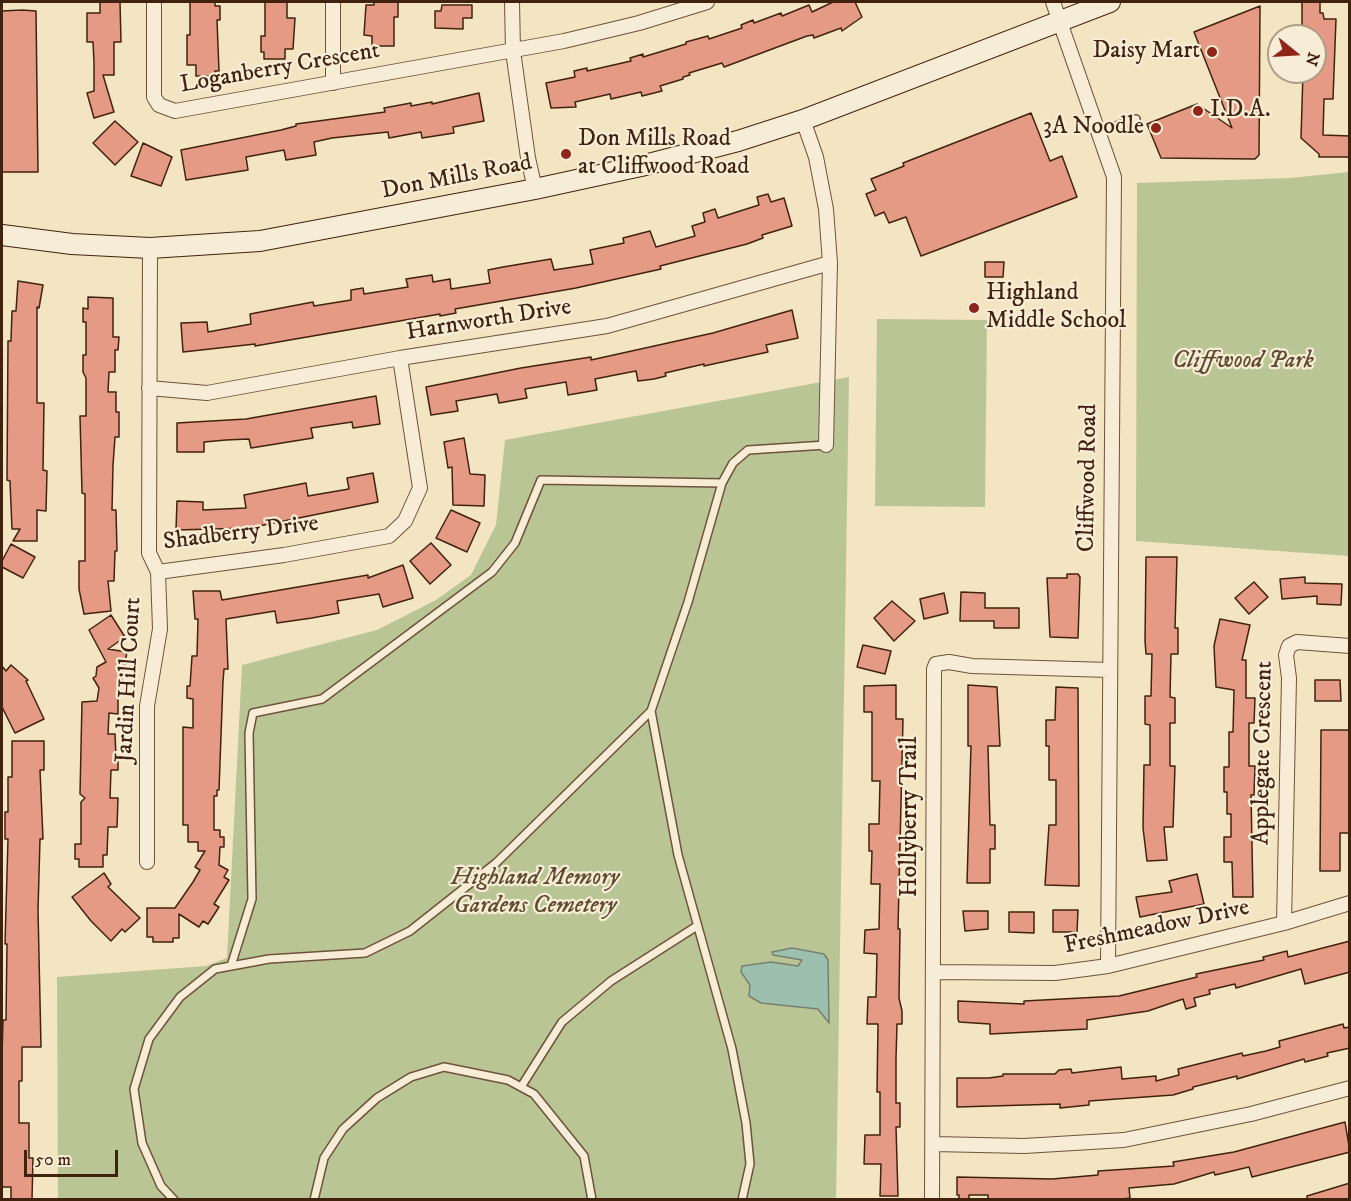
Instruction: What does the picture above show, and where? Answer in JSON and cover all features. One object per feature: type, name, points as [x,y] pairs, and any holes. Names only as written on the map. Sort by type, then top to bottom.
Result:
[{"type":"main road","name":"Don Mills Road","points":[[2,235],[72,244],[150,248],[260,241],[535,189],[738,141],[803,120],[1110,2]]},
{"type":"street","name":"Loganberry Crescent","points":[[154,2],[154,97],[159,105],[175,111],[513,51],[603,32],[706,2]]},
{"type":"street","points":[[333,2],[333,83]]},
{"type":"street","points":[[512,2],[513,51],[528,158],[535,189]]},
{"type":"street","name":"Cliffwood Road","points":[[1053,2],[1114,177],[1108,966]]},
{"type":"street","points":[[803,120],[816,157],[826,210],[830,263],[826,445]]},
{"type":"street","name":"Shadberry Drive","points":[[150,248],[149,553],[158,572],[284,555],[389,536],[405,521],[420,488],[400,358]]},
{"type":"street","name":"Harnworth Drive","points":[[149,388],[207,393],[400,358],[607,326],[830,263]]},
{"type":"street","name":"Jardin Hill Court","points":[[147,862],[147,706],[160,629],[158,572]]},
{"type":"street","name":"Applegate Crescent","points":[[1284,923],[1288,678],[1286,655],[1289,646],[1297,642],[1350,646]]},
{"type":"street","name":"Hollyberry Trail","points":[[932,1200],[934,1144],[933,701],[936,664],[1110,670]]},
{"type":"street","name":"Freshmeadow Drive","points":[[934,972],[1055,972],[1108,966],[1284,923],[1350,903]]},
{"type":"street","points":[[934,1144],[1024,1146],[1124,1140],[1251,1114],[1350,1088]]},
{"type":"lane","points":[[1099,132],[1137,119]]},
{"type":"lane","points":[[174,1200],[161,1186],[142,1143],[134,1089],[149,1039],[180,997],[215,969],[269,959],[365,953],[410,931],[496,862],[651,711],[688,602],[722,483],[733,463],[748,450],[826,445]]},
{"type":"lane","points":[[231,966],[252,899],[249,734],[253,712],[322,699],[492,572],[515,543],[541,480],[722,483]]},
{"type":"lane","points":[[651,711],[678,855],[732,1049],[746,1123],[750,1164],[742,1200]]},
{"type":"lane","points":[[521,1087],[562,1022],[611,981],[697,926]]},
{"type":"lane","points":[[314,1200],[324,1158],[343,1130],[377,1098],[411,1077],[444,1067],[508,1080],[534,1094],[584,1156],[592,1200]]},
{"type":"green space","name":"Cliffwood Park","points":[[1349,172],[1349,556],[1136,541],[1137,183],[1290,178]]},
{"type":"green space","points":[[877,319],[987,320],[985,507],[875,506]]},
{"type":"green space","name":"Highland Memory Gardens Cemetery","points":[[849,377],[836,1199],[58,1199],[57,977],[206,966],[227,958],[242,665],[377,630],[436,600],[471,575],[496,525],[505,440]]},
{"type":"shaded area","points":[[792,948],[824,954],[828,960],[829,1023],[818,1009],[761,1003],[749,996],[750,985],[741,972],[742,966],[771,962],[798,966],[802,960],[773,955],[772,952]]},
{"type":"building","points":[[100,2],[120,2],[121,42],[114,42],[114,75],[103,75],[114,112],[94,118],[87,93],[94,91],[94,62],[93,42],[87,42],[87,13],[100,13]]},
{"type":"building","points":[[190,2],[215,2],[215,6],[220,6],[220,20],[217,20],[219,71],[215,71],[215,76],[196,76],[196,65],[187,65]]},
{"type":"building","points":[[265,2],[287,2],[287,18],[295,18],[293,49],[285,49],[285,59],[264,59],[264,52],[261,52],[261,36],[265,36]]},
{"type":"building","points":[[374,2],[398,2],[398,17],[394,17],[394,46],[372,46],[372,36],[364,35],[366,5],[374,5]]},
{"type":"building","points":[[833,2],[855,2],[862,17],[842,31],[841,28],[814,38],[813,35],[807,36],[724,67],[722,63],[689,73],[690,75],[683,79],[660,86],[662,91],[642,96],[641,92],[611,99],[610,94],[575,102],[576,107],[551,108],[546,83],[575,77],[574,71],[587,68],[587,71],[631,61],[630,58],[643,54],[643,57],[686,44],[686,42],[708,36],[709,39],[742,28],[741,25],[753,20],[754,23],[781,13],[782,16],[809,5],[812,12]]},
{"type":"building","points":[[1302,2],[1320,2],[1320,13],[1323,13],[1324,19],[1336,19],[1333,99],[1324,99],[1323,135],[1350,136],[1350,157],[1319,157],[1319,154],[1301,138],[1303,84],[1327,84],[1327,24],[1302,24]]},
{"type":"building","points":[[442,5],[472,5],[472,18],[463,18],[463,29],[435,28],[435,11],[441,11]]},
{"type":"building","points":[[1260,6],[1259,155],[1255,159],[1161,158],[1147,124],[1197,104],[1232,128],[1194,32]]},
{"type":"building","points":[[2,11],[36,11],[38,172],[2,172]]},
{"type":"building","points":[[479,93],[484,121],[453,127],[454,133],[422,138],[421,132],[389,138],[388,132],[332,138],[314,142],[316,155],[286,160],[284,150],[246,157],[248,170],[186,180],[181,150],[281,130],[296,126],[296,124],[385,112],[384,108],[411,103],[411,106],[432,102],[432,104]]},
{"type":"building","points":[[1031,113],[1050,161],[1062,156],[1077,197],[921,256],[906,217],[889,223],[884,212],[875,216],[866,194],[876,190],[871,179],[904,166],[903,163]]},
{"type":"building","points":[[115,121],[138,142],[115,165],[93,143]]},
{"type":"building","points":[[143,143],[172,157],[161,186],[131,176]]},
{"type":"building","points":[[768,194],[771,202],[784,198],[792,226],[762,235],[763,238],[747,244],[660,266],[661,269],[576,288],[455,309],[456,313],[440,316],[440,314],[255,346],[255,344],[183,352],[181,323],[207,322],[208,332],[251,324],[250,314],[313,302],[314,306],[351,300],[351,290],[363,288],[364,294],[408,287],[406,279],[432,275],[433,282],[450,279],[451,289],[490,283],[488,270],[503,267],[551,259],[554,270],[593,264],[590,250],[624,243],[623,238],[650,231],[656,247],[695,236],[692,226],[705,222],[703,213],[715,209],[718,218],[759,205],[757,197]]},
{"type":"building","points":[[985,262],[1004,262],[1003,277],[985,277]]},
{"type":"building","points":[[18,281],[43,285],[39,308],[37,307],[37,403],[44,403],[43,470],[47,471],[46,511],[37,510],[37,541],[13,541],[20,529],[12,529],[10,481],[7,480],[8,341],[11,341],[12,311],[16,311]]},
{"type":"building","points":[[88,297],[113,298],[113,337],[119,337],[118,350],[115,350],[115,372],[109,372],[108,392],[116,392],[119,437],[115,437],[113,465],[112,510],[116,510],[117,551],[115,551],[114,581],[108,581],[111,611],[84,614],[79,589],[79,561],[85,561],[85,494],[82,493],[80,416],[86,416],[86,378],[83,372],[83,355],[86,355],[86,322],[83,322],[83,308],[88,309]]},
{"type":"building","points":[[792,310],[798,338],[766,345],[768,352],[665,373],[666,376],[654,379],[638,381],[636,371],[595,379],[597,390],[568,395],[566,382],[525,389],[527,398],[499,403],[497,394],[456,401],[458,411],[431,415],[426,387],[521,368],[591,357],[591,360],[713,333]]},
{"type":"building","points":[[376,396],[380,424],[353,428],[352,422],[311,428],[313,438],[251,448],[249,439],[204,442],[204,452],[177,452],[177,423],[246,419]]},
{"type":"building","points":[[464,438],[470,474],[485,475],[484,506],[453,505],[452,467],[448,468],[444,442]]},
{"type":"building","points":[[373,473],[378,502],[249,528],[176,530],[177,501],[203,502],[203,510],[246,508],[244,495],[306,483],[308,496],[349,489],[347,478]]},
{"type":"building","points":[[451,510],[480,523],[467,552],[436,538]]},
{"type":"building","points":[[431,543],[451,565],[430,584],[410,561]]},
{"type":"building","points":[[11,544],[35,557],[23,578],[2,567],[2,561]]},
{"type":"building","points":[[1146,557],[1177,557],[1175,628],[1178,628],[1178,654],[1171,654],[1170,697],[1175,698],[1175,723],[1170,723],[1170,766],[1175,766],[1173,827],[1164,827],[1167,860],[1147,861],[1143,828],[1144,765],[1150,765],[1150,725],[1145,724],[1145,696],[1151,696],[1152,654],[1146,654],[1145,641]]},
{"type":"building","points":[[403,565],[413,598],[383,607],[379,594],[337,601],[339,613],[277,623],[275,611],[226,619],[228,669],[224,669],[219,790],[217,790],[217,796],[214,796],[214,830],[220,830],[220,837],[224,837],[224,847],[220,847],[219,865],[228,870],[224,877],[229,880],[214,904],[219,907],[208,924],[203,921],[199,927],[179,914],[179,938],[173,938],[173,942],[153,942],[153,937],[147,937],[147,908],[175,908],[200,870],[195,867],[205,851],[198,851],[198,842],[188,842],[188,825],[183,825],[183,727],[193,728],[193,699],[187,698],[187,686],[190,686],[192,656],[197,656],[198,619],[195,619],[193,591],[220,591],[222,600],[368,575],[368,578]]},
{"type":"building","points":[[1067,574],[1078,574],[1080,577],[1078,638],[1050,637],[1047,578],[1067,578]]},
{"type":"building","points":[[1305,577],[1305,583],[1342,584],[1341,605],[1317,604],[1317,596],[1282,599],[1280,579]]},
{"type":"building","points":[[1254,582],[1268,597],[1249,614],[1235,598]]},
{"type":"building","points":[[961,592],[985,593],[985,608],[1019,608],[1019,628],[994,628],[994,621],[960,621]]},
{"type":"building","points":[[944,593],[948,613],[924,619],[920,599]]},
{"type":"building","points":[[892,601],[915,621],[894,641],[874,618]]},
{"type":"building","points":[[111,615],[125,637],[108,649],[127,652],[118,698],[118,714],[109,713],[108,734],[115,734],[116,758],[118,758],[118,770],[111,770],[110,798],[118,798],[117,827],[108,827],[107,855],[103,855],[103,867],[79,867],[79,859],[75,859],[75,844],[81,844],[81,802],[85,798],[80,794],[82,702],[97,701],[99,688],[93,678],[96,676],[97,667],[106,662],[89,630]]},
{"type":"building","points":[[1220,619],[1250,625],[1242,660],[1246,660],[1246,698],[1255,698],[1254,723],[1249,723],[1249,766],[1255,766],[1254,795],[1251,795],[1253,897],[1233,897],[1232,862],[1224,862],[1224,837],[1231,837],[1231,814],[1227,814],[1227,792],[1224,792],[1224,767],[1229,767],[1229,732],[1233,732],[1234,690],[1216,687],[1214,646]]},
{"type":"building","points":[[863,645],[891,651],[885,674],[857,667]]},
{"type":"building","points":[[11,665],[28,680],[26,681],[44,719],[15,733],[2,707],[2,666],[6,671]]},
{"type":"building","points":[[1315,680],[1340,680],[1341,701],[1315,701]]},
{"type":"building","points":[[896,685],[896,719],[903,719],[898,929],[900,929],[899,998],[902,1024],[897,1024],[896,1058],[896,1103],[900,1103],[900,1127],[896,1127],[898,1196],[880,1196],[881,1164],[864,1164],[865,1135],[880,1135],[880,1092],[877,1092],[878,1024],[867,1024],[868,997],[876,997],[877,954],[864,953],[865,930],[879,929],[880,884],[871,884],[872,851],[869,851],[869,824],[879,824],[880,781],[872,781],[872,712],[864,712],[864,686]]},
{"type":"building","points":[[968,685],[997,687],[1000,746],[988,746],[990,825],[995,825],[995,849],[990,849],[990,883],[967,883],[971,746],[968,746]]},
{"type":"building","points":[[1056,687],[1078,688],[1079,886],[1045,885],[1049,825],[1056,825],[1056,780],[1049,780],[1046,720],[1055,720]]},
{"type":"building","points":[[1321,730],[1350,730],[1350,833],[1340,833],[1340,871],[1320,871]]},
{"type":"building","points":[[12,741],[44,741],[44,770],[40,770],[43,839],[40,839],[38,910],[41,1047],[22,1047],[22,1081],[19,1081],[19,1123],[29,1123],[29,1158],[33,1158],[32,1200],[11,1200],[11,1187],[2,1187],[2,1055],[3,1020],[6,1020],[7,944],[5,944],[8,839],[5,839],[5,812],[8,812],[8,777],[12,777]]},
{"type":"building","points":[[104,873],[111,884],[108,887],[140,918],[125,932],[122,929],[111,941],[72,897]]},
{"type":"building","points":[[1197,874],[1204,904],[1140,917],[1136,897],[1172,892],[1169,881]]},
{"type":"building","points":[[1053,910],[1078,910],[1077,932],[1053,932]]},
{"type":"building","points":[[963,911],[988,911],[988,929],[965,931]]},
{"type":"building","points":[[1009,912],[1034,912],[1034,933],[1009,932]]},
{"type":"building","points":[[1350,941],[1350,972],[1305,984],[1301,969],[1236,988],[1235,984],[1209,990],[1210,994],[1194,998],[1196,1006],[1186,1009],[1183,999],[1148,1011],[1087,1020],[1087,1029],[990,1034],[990,1024],[959,1022],[958,1019],[958,1001],[1024,1004],[1024,1001],[1119,996],[1197,977],[1196,974],[1264,960],[1263,957],[1287,951],[1288,957]]},
{"type":"building","points":[[1343,1024],[1344,1028],[1350,1027],[1350,1048],[1327,1053],[1328,1056],[1305,1062],[1304,1059],[1237,1079],[1237,1076],[1193,1087],[1193,1089],[1173,1095],[1089,1101],[1089,1105],[1060,1108],[1060,1104],[957,1107],[957,1078],[989,1078],[1003,1076],[1003,1074],[1055,1074],[1059,1070],[1071,1069],[1072,1073],[1121,1067],[1122,1079],[1156,1076],[1156,1081],[1179,1075],[1178,1069],[1242,1053],[1243,1056],[1266,1051],[1280,1047],[1279,1041]]},
{"type":"building","points":[[1345,1122],[1350,1152],[1252,1177],[1249,1167],[1215,1175],[1214,1172],[1174,1184],[1129,1188],[1130,1198],[1116,1200],[988,1200],[988,1195],[969,1195],[969,1200],[959,1200],[959,1195],[957,1195],[957,1177],[1052,1179],[1098,1175],[1098,1171],[1174,1166],[1173,1162],[1234,1152]]},
{"type":"building","points":[[1350,1183],[1350,1200],[1307,1200],[1307,1196]]},
{"type":"place","name":"Daisy Mart","points":[[1212,52]]},
{"type":"place","name":"I.D.A.","points":[[1198,111]]},
{"type":"place","name":"3A Noodle","points":[[1156,128]]},
{"type":"place","name":"Don Mills Road at Cliffwood Road","points":[[566,154]]},
{"type":"place","name":"Highland Middle School","points":[[974,308]]}]
